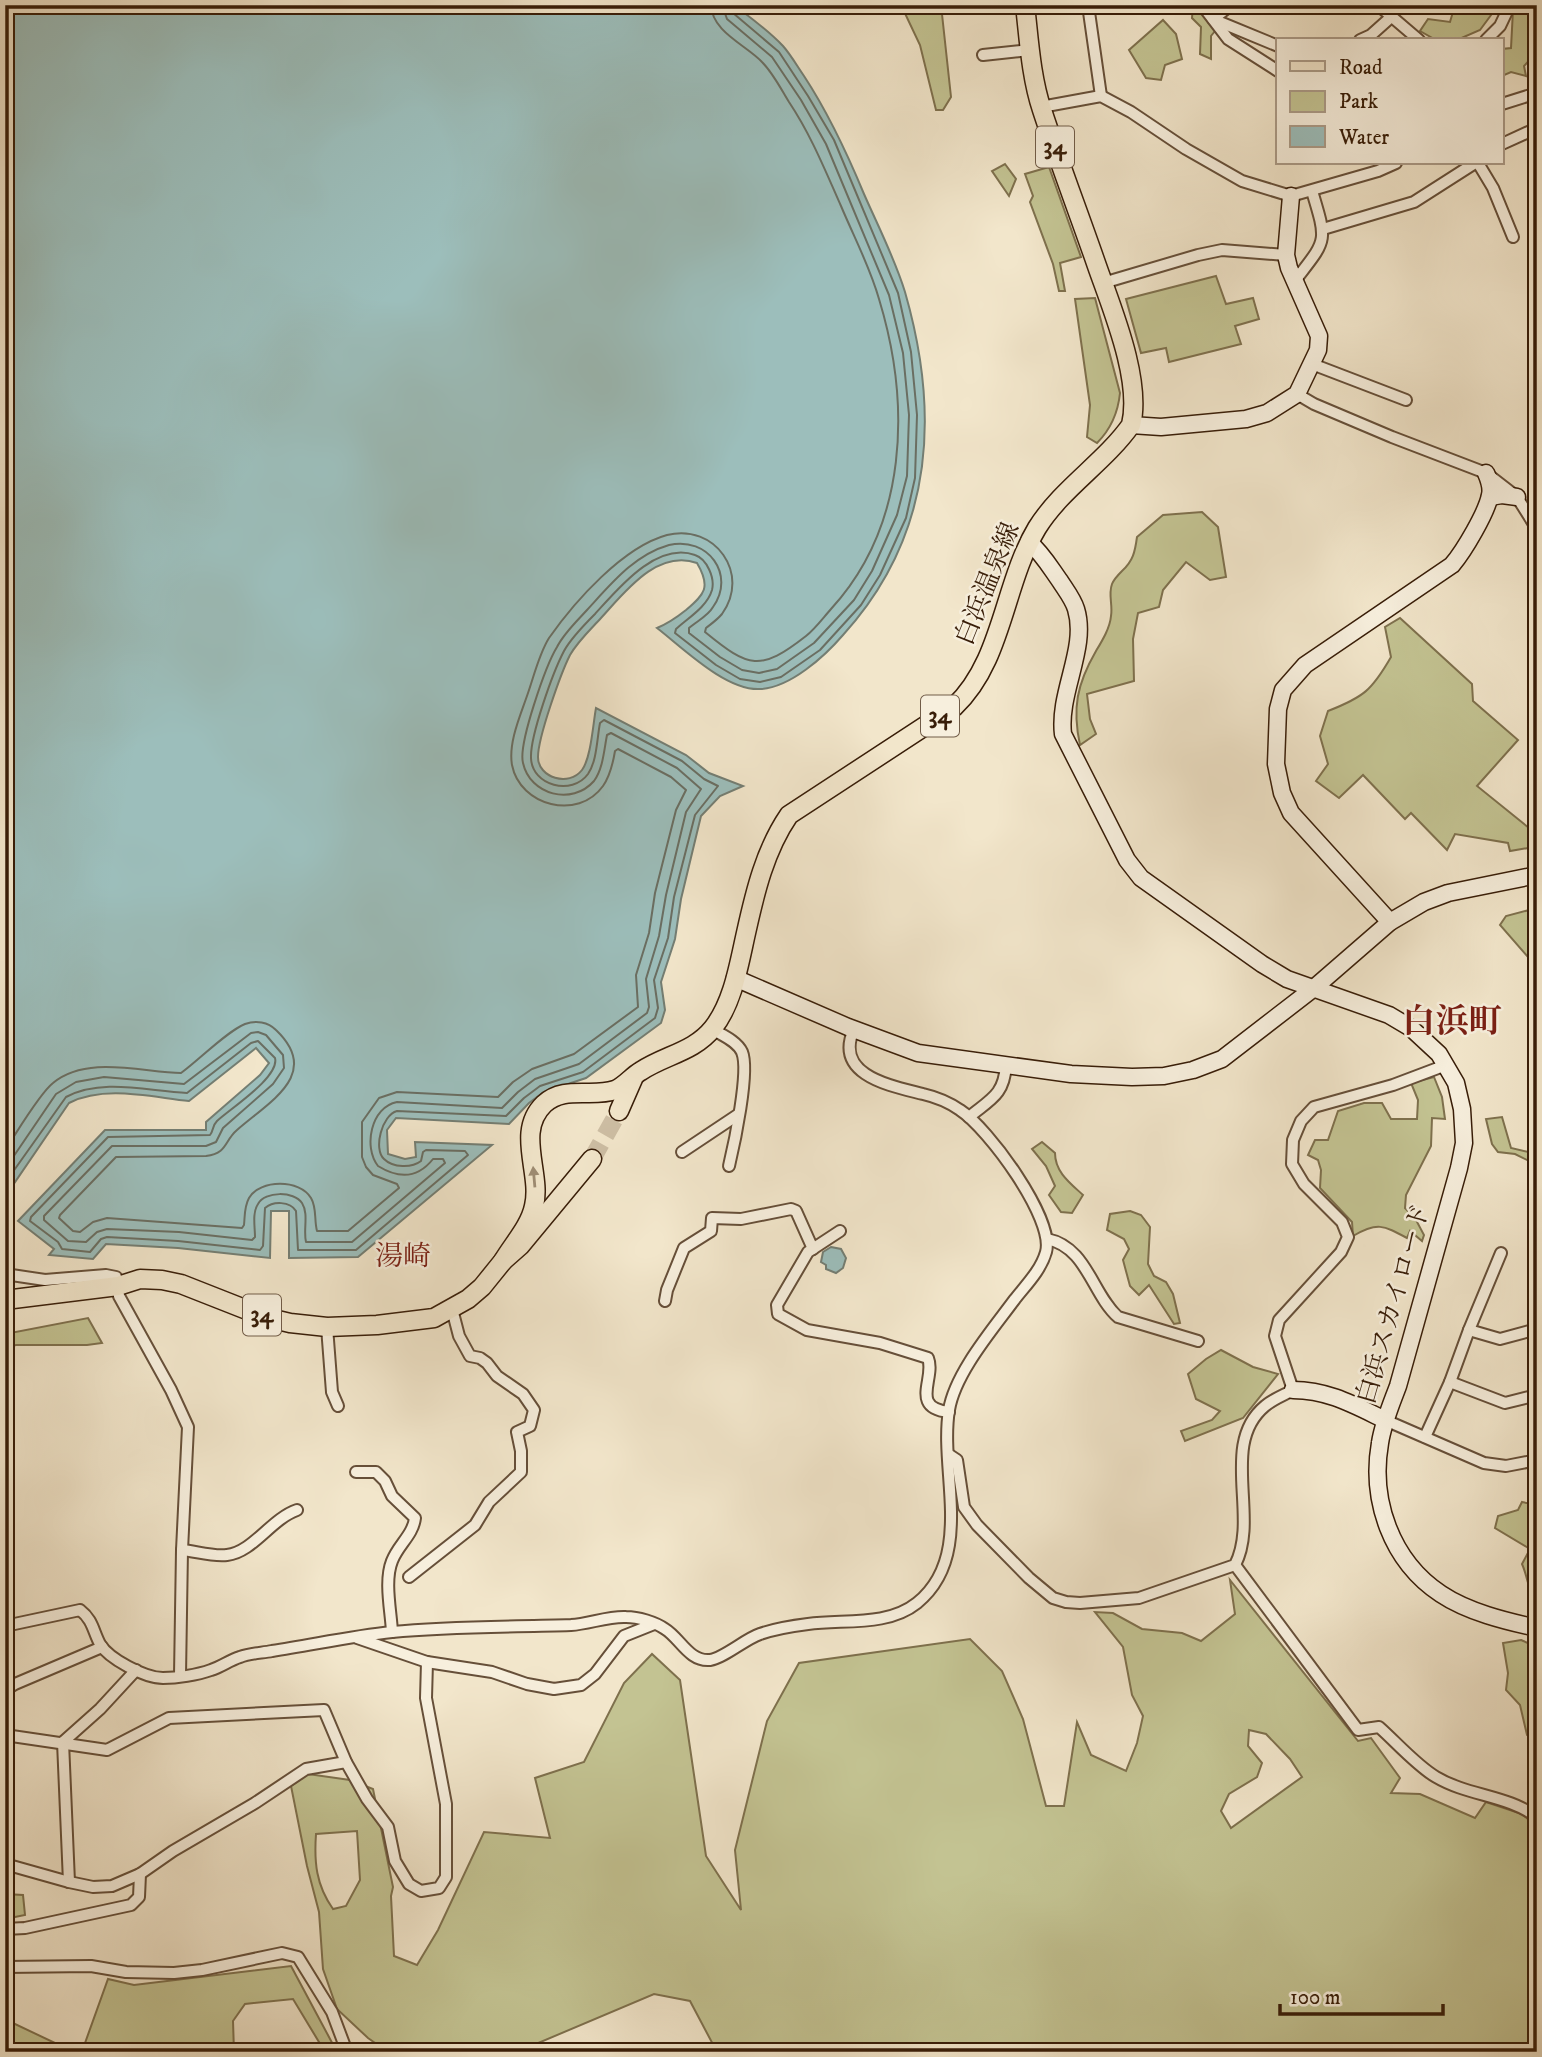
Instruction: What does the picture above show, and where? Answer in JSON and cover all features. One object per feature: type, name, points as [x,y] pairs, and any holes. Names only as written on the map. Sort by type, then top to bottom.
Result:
[{"type":"main road","name":"34","points":[[1026,5],[1030,50],[1041,107],[1121,335],[1133,402],[1131,425]]},
{"type":"main road","name":"白浜温泉線","points":[[5,1300],[118,1286],[139,1279],[162,1280],[205,1292],[265,1317],[327,1327],[425,1320],[468,1299],[482,1287],[503,1261],[526,1225],[534,1206],[531,1130],[537,1112],[552,1097],[614,1090],[655,1063],[690,1048],[712,1029],[720,1017],[734,978],[764,863],[775,836],[789,815],[954,707],[967,694],[979,677],[990,651],[1019,562],[1029,542],[1058,500],[1131,425]]},
{"type":"main road","points":[[619,1111],[635,1075]]},
{"type":"main road","name":"白浜温泉線","points":[[503,1261],[520,1246],[592,1159]]},
{"type":"street","points":[[1088,5],[1101,96]]},
{"type":"street","points":[[1202,5],[1228,39],[1276,70]]},
{"type":"street","points":[[1213,19],[1231,5]]},
{"type":"street","points":[[1378,5],[1416,38]]},
{"type":"street","points":[[1488,38],[1500,26],[1510,5]]},
{"type":"street","points":[[1364,38],[1390,18]]},
{"type":"street","points":[[1213,19],[1276,45]]},
{"type":"street","points":[[983,55],[1030,50]]},
{"type":"street","points":[[1504,103],[1537,93]]},
{"type":"street","points":[[1041,107],[1101,96],[1242,180],[1291,196],[1378,172],[1394,164]]},
{"type":"street","points":[[1504,143],[1537,128]]},
{"type":"street","points":[[1323,229],[1414,202],[1475,164]]},
{"type":"street","points":[[1478,164],[1493,188],[1513,237]]},
{"type":"street","points":[[1294,282],[1321,245],[1323,229],[1312,191]]},
{"type":"street","points":[[1131,425],[1161,427],[1246,419],[1267,413],[1297,394],[1318,349],[1319,336],[1294,282],[1286,255],[1291,196]]},
{"type":"street","points":[[1103,284],[1222,250],[1286,255]]},
{"type":"street","points":[[1312,364],[1406,400]]},
{"type":"street","points":[[1297,394],[1314,404],[1392,437],[1486,473],[1517,497],[1537,529]]},
{"type":"street","points":[[1390,922],[1291,813],[1276,764],[1278,709],[1283,690],[1305,665],[1452,565],[1462,553],[1490,497],[1486,473]]},
{"type":"street","points":[[1490,497],[1517,497]]},
{"type":"street","name":"白浜スカイロード","points":[[1029,542],[1044,557],[1076,608],[1080,629],[1063,700],[1063,734],[1127,860],[1141,878],[1287,979],[1389,1015],[1411,1028],[1438,1054],[1456,1083],[1462,1109],[1464,1143],[1398,1386],[1385,1420],[1377,1473],[1379,1495],[1397,1548],[1432,1587],[1454,1601],[1501,1619],[1537,1628]]},
{"type":"street","points":[[734,978],[918,1053],[1071,1074],[1164,1076],[1193,1070],[1222,1059],[1314,988],[1390,922],[1423,902],[1448,893],[1537,875]]},
{"type":"street","points":[[712,1029],[733,1042],[742,1052],[739,1114],[729,1166]]},
{"type":"street","points":[[5,1626],[80,1610],[90,1618],[102,1647],[112,1657],[136,1670],[161,1678],[209,1671],[240,1656],[392,1632],[585,1625],[622,1616],[637,1618],[664,1628],[695,1657],[711,1660],[761,1633],[809,1623],[871,1620],[908,1610],[921,1601],[948,1556],[951,1509],[948,1412],[956,1387],[1035,1274],[1047,1249],[1047,1239],[1024,1186],[1003,1155],[969,1117],[936,1098],[894,1087],[865,1073],[850,1057],[849,1040],[854,1029]]},
{"type":"street","points":[[969,1117],[1001,1090],[1005,1081],[1006,1065]]},
{"type":"street","points":[[1293,1390],[1275,1336],[1279,1320],[1341,1252],[1348,1237],[1342,1222],[1304,1184],[1292,1164],[1293,1140],[1301,1121],[1314,1107],[1394,1085],[1446,1065]]},
{"type":"street","points":[[682,1152],[739,1114]]},
{"type":"street","points":[[665,1301],[684,1248],[711,1231],[712,1219],[741,1219],[791,1209],[796,1211],[813,1249]]},
{"type":"street","points":[[840,1231],[808,1252],[777,1305],[778,1314],[807,1330],[880,1343],[928,1357],[930,1365],[926,1384],[929,1404],[932,1408],[948,1412]]},
{"type":"street","points":[[1047,1239],[1064,1247],[1083,1263],[1110,1310],[1118,1317],[1198,1341]]},
{"type":"street","points":[[1425,1437],[1450,1382],[1501,1252]]},
{"type":"street","points":[[5,1274],[45,1280],[116,1277],[119,1296],[171,1390],[188,1427],[180,1675]]},
{"type":"street","points":[[410,1577],[475,1525],[489,1502],[520,1472],[521,1451],[517,1432],[530,1426],[534,1410],[523,1394],[497,1376],[487,1363],[470,1356],[458,1336],[452,1309]]},
{"type":"street","points":[[327,1327],[332,1392],[338,1406]]},
{"type":"street","points":[[1469,1330],[1500,1339],[1537,1329]]},
{"type":"street","points":[[1450,1382],[1505,1403],[1537,1395]]},
{"type":"street","points":[[948,1454],[957,1460],[962,1503],[977,1525],[1029,1578],[1053,1598],[1080,1603],[1139,1598],[1235,1565],[1243,1546],[1245,1530],[1242,1482],[1245,1438],[1250,1425],[1264,1406],[1293,1390],[1314,1390],[1334,1395],[1484,1463],[1506,1466],[1537,1460]]},
{"type":"street","points":[[356,1472],[376,1472],[385,1481],[392,1496],[415,1518],[414,1528],[390,1565],[392,1632]]},
{"type":"street","points":[[182,1550],[227,1555],[244,1549],[286,1514],[297,1510]]},
{"type":"street","points":[[1235,1565],[1358,1730],[1379,1727],[1435,1777],[1469,1791],[1525,1808],[1537,1817]]},
{"type":"street","points":[[355,1638],[427,1662],[492,1672],[527,1684],[554,1689],[581,1685],[595,1674],[624,1636],[654,1624]]},
{"type":"street","points":[[5,1690],[102,1647]]},
{"type":"street","points":[[5,1735],[107,1750],[169,1718],[324,1710],[346,1762],[367,1799],[388,1828],[396,1861],[409,1884],[421,1891],[439,1888],[446,1877],[446,1804],[426,1698],[427,1662]]},
{"type":"street","points":[[69,1882],[64,1742],[100,1709],[136,1670]]},
{"type":"street","points":[[5,1864],[93,1887],[112,1886],[140,1874],[306,1769],[346,1762]]},
{"type":"street","points":[[5,1929],[25,1928],[131,1905],[139,1897],[140,1874]]},
{"type":"street","points":[[5,1967],[92,1966],[126,1972],[174,1973],[202,1970],[282,1953],[298,1957],[332,2012],[347,2052]]},
{"type":"green space","points":[[901,5],[941,5],[951,97],[943,110],[936,110],[920,45]]},
{"type":"green space","points":[[1193,5],[1198,5],[1215,31],[1211,36],[1211,59],[1200,54],[1201,27],[1192,18]]},
{"type":"green space","points":[[1455,5],[1497,7],[1480,30],[1462,38],[1432,38],[1420,31],[1428,19],[1450,22]]},
{"type":"green space","points":[[1518,5],[1534,5],[1537,11],[1537,52],[1524,66],[1526,76],[1511,72],[1504,75],[1504,49],[1511,48],[1513,10]]},
{"type":"green space","points":[[1163,20],[1176,34],[1182,59],[1165,65],[1161,80],[1146,78],[1129,50]]},
{"type":"green space","points":[[1005,164],[1016,179],[1009,196],[992,171]]},
{"type":"green space","points":[[1049,167],[1081,257],[1060,263],[1065,291],[1059,291],[1053,264],[1030,202],[1033,196],[1025,174]]},
{"type":"green space","points":[[1216,276],[1226,304],[1253,298],[1259,319],[1235,326],[1241,344],[1169,362],[1166,348],[1141,353],[1126,299]]},
{"type":"green space","points":[[1095,298],[1120,393],[1113,420],[1097,443],[1087,437],[1090,405],[1075,299]]},
{"type":"green space","points":[[1202,512],[1218,527],[1226,577],[1210,580],[1186,562],[1163,590],[1159,607],[1138,613],[1133,639],[1134,681],[1087,694],[1090,719],[1096,734],[1080,745],[1076,719],[1080,685],[1109,625],[1113,582],[1131,560],[1137,537],[1163,515]]},
{"type":"green space","points":[[1400,618],[1472,684],[1473,701],[1518,740],[1477,786],[1534,832],[1528,848],[1510,851],[1508,843],[1455,834],[1447,850],[1411,813],[1405,819],[1363,775],[1339,798],[1316,781],[1328,764],[1320,736],[1328,711],[1359,696],[1372,685],[1391,657],[1385,627]]},
{"type":"green space","points":[[1537,908],[1537,947],[1528,957],[1500,925],[1506,916]]},
{"type":"green space","points":[[1434,1077],[1442,1097],[1445,1119],[1432,1118],[1431,1146],[1406,1195],[1405,1208],[1415,1218],[1424,1235],[1422,1241],[1410,1231],[1407,1238],[1380,1227],[1353,1236],[1352,1222],[1320,1188],[1321,1170],[1318,1160],[1308,1155],[1315,1140],[1328,1140],[1338,1111],[1364,1103],[1382,1103],[1391,1119],[1417,1119],[1418,1100],[1411,1083]]},
{"type":"green space","points":[[1502,1117],[1511,1148],[1537,1154],[1537,1165],[1515,1154],[1498,1152],[1492,1144],[1486,1119]]},
{"type":"green space","points":[[1042,1142],[1055,1153],[1064,1177],[1083,1195],[1072,1213],[1061,1212],[1049,1195],[1055,1186],[1046,1166],[1032,1149]]},
{"type":"green space","points":[[1130,1211],[1141,1215],[1150,1227],[1148,1264],[1154,1276],[1166,1282],[1173,1294],[1180,1323],[1174,1324],[1149,1285],[1139,1295],[1130,1286],[1123,1260],[1129,1249],[1124,1239],[1107,1230],[1110,1214]]},
{"type":"green space","points":[[88,1318],[102,1343],[16,1345],[5,1348],[5,1334]]},
{"type":"green space","points":[[1221,1350],[1253,1367],[1278,1374],[1243,1418],[1185,1441],[1181,1431],[1212,1420],[1220,1411],[1196,1399],[1188,1374]]},
{"type":"green space","points":[[1522,1502],[1537,1505],[1537,1600],[1529,1587],[1522,1564],[1530,1549],[1495,1528],[1498,1516],[1518,1510]]},
{"type":"green space","points":[[1230,1580],[1358,1741],[1371,1738],[1400,1778],[1391,1793],[1420,1794],[1475,1818],[1486,1802],[1522,1814],[1537,1827],[1537,2052],[717,2052],[690,2001],[654,1994],[517,2052],[388,2052],[368,2038],[337,2009],[323,1969],[319,1912],[291,1786],[308,1774],[350,1780],[373,1789],[393,1887],[391,1896],[394,1956],[417,1965],[438,1930],[484,1832],[550,1838],[535,1778],[584,1762],[624,1683],[652,1654],[680,1680],[706,1856],[741,1910],[735,1850],[767,1721],[799,1663],[970,1639],[1002,1671],[1023,1719],[1046,1806],[1064,1806],[1077,1722],[1091,1755],[1126,1771],[1137,1743],[1143,1716],[1132,1695],[1123,1647],[1095,1612],[1113,1613],[1142,1629],[1182,1633],[1201,1641],[1235,1614]],"holes":[[[1249,1730],[1266,1734],[1290,1759],[1302,1777],[1231,1828],[1221,1811],[1229,1794],[1257,1777],[1262,1763],[1248,1746]],[[357,1831],[360,1880],[346,1906],[333,1909],[317,1873],[316,1834]]]},
{"type":"green space","points":[[1521,1640],[1537,1647],[1532,1660],[1537,1667],[1537,1742],[1527,1735],[1520,1705],[1506,1690],[1508,1673],[1503,1643]]},
{"type":"green space","points":[[5,1894],[23,1895],[25,1915],[5,1919]]},
{"type":"green space","points":[[291,1966],[337,2052],[325,2052],[293,1999],[245,2004],[233,2021],[234,2052],[43,2052],[28,2048],[21,2052],[5,2052],[5,2023],[13,2023],[57,2044],[85,2043],[108,1979],[134,1985]]},
{"type":"water","points":[[5,5],[734,5],[783,46],[813,90],[851,164],[905,292],[923,384],[925,429],[921,473],[912,516],[896,557],[873,597],[843,635],[806,670],[783,683],[760,689],[733,683],[706,667],[657,628],[686,610],[704,590],[704,578],[697,563],[682,560],[669,562],[655,567],[631,585],[581,640],[570,655],[551,705],[538,757],[543,770],[555,778],[570,778],[585,765],[596,708],[686,755],[709,773],[743,786],[720,796],[701,816],[681,899],[675,939],[661,982],[665,1010],[661,1023],[586,1078],[544,1092],[509,1124],[396,1118],[387,1130],[388,1154],[405,1159],[416,1157],[415,1142],[492,1145],[358,1257],[289,1258],[289,1211],[271,1211],[270,1258],[178,1248],[106,1244],[93,1259],[49,1255],[54,1249],[18,1221],[105,1130],[206,1130],[206,1122],[260,1075],[269,1063],[256,1048],[189,1101],[113,1093],[69,1103],[5,1193]]},
{"type":"water","points":[[831,1247],[841,1249],[846,1258],[843,1268],[836,1273],[826,1269],[826,1265],[821,1262],[823,1252]]},
{"type":"tunnel","points":[[592,1159],[619,1111]]},
{"type":"district","name":"白浜町","points":[[1452,1022]]},
{"type":"district","name":"湯崎","points":[[403,1256]]}]
